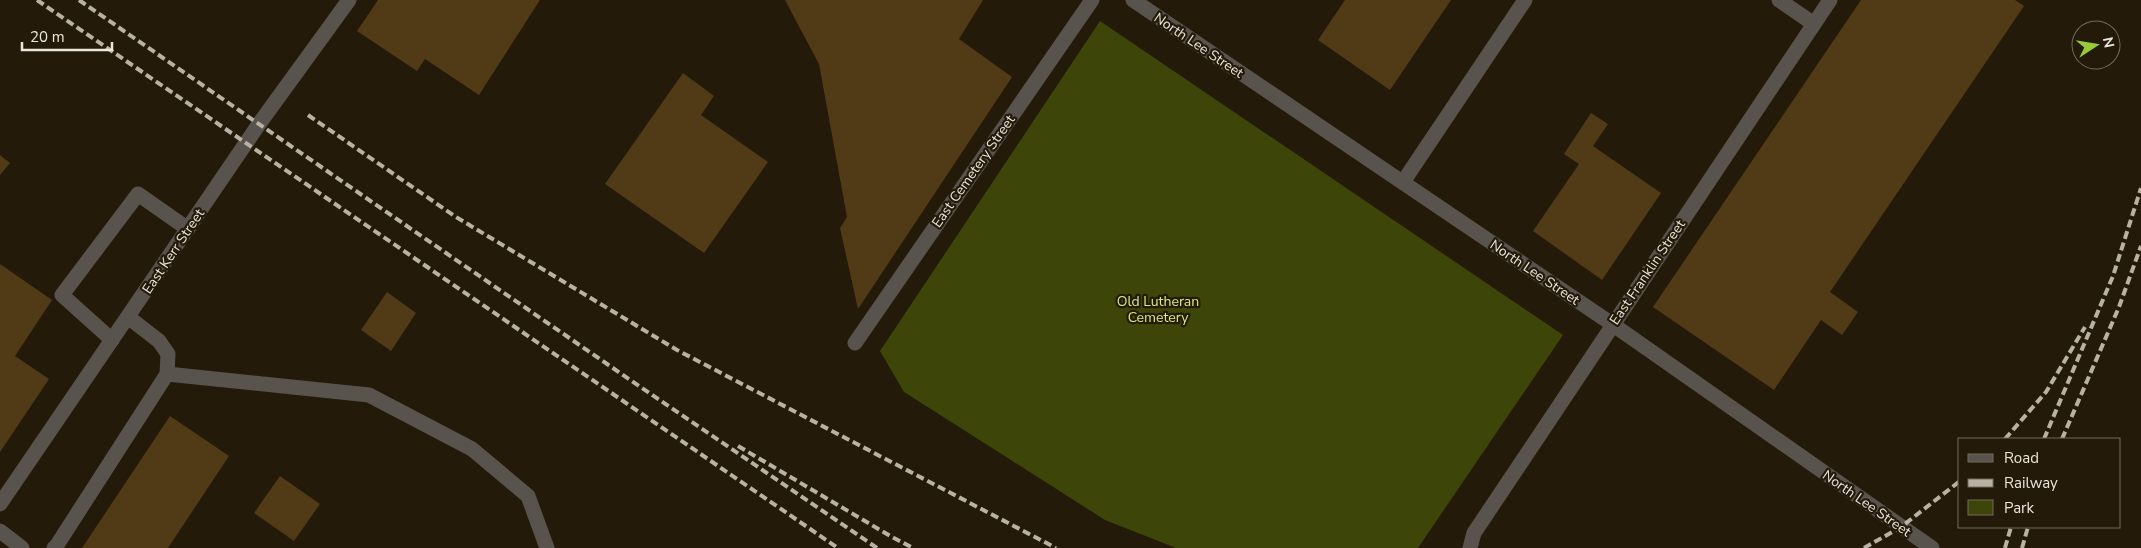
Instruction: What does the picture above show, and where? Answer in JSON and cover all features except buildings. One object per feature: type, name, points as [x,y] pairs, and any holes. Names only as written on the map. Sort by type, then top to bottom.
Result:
[{"type":"street","name":"East Kerr Street","points":[[0,504],[259,124],[349,0]]},
{"type":"street","name":"East Cemetery Street","points":[[855,343],[1092,0]]},
{"type":"street","name":"North Lee Street","points":[[1133,0],[1612,324],[1932,548]]},
{"type":"street","points":[[1403,182],[1524,0]]},
{"type":"street","points":[[1779,0],[1814,24]]},
{"type":"street","name":"East Franklin Street","points":[[1470,548],[1474,533],[1830,0]]},
{"type":"street","points":[[112,340],[62,295],[138,194],[188,229]]},
{"type":"street","points":[[54,548],[150,404],[167,374],[168,354],[159,341],[128,317]]},
{"type":"street","points":[[167,374],[369,396],[472,449],[521,490],[528,496],[547,548]]},
{"type":"street","points":[[0,531],[22,548]]},
{"type":"green space","name":"Old Lutheran Cemetery","points":[[1100,21],[1563,335],[1418,548],[1176,548],[1105,520],[904,392],[880,351]]},
{"type":"railway","points":[[37,0],[838,548]]},
{"type":"railway","points":[[79,0],[877,548]]},
{"type":"railway","points":[[308,115],[456,217],[677,350],[1056,548]]},
{"type":"railway","points":[[2044,438],[2113,276],[2141,188]]},
{"type":"railway","points":[[2062,438],[2119,307],[2141,246]]},
{"type":"railway","points":[[2006,438],[2046,392],[2085,327]]},
{"type":"railway","points":[[738,446],[913,548]]},
{"type":"railway","points":[[1864,548],[1901,527],[1958,483]]},
{"type":"railway","points":[[2005,548],[2011,528]]},
{"type":"railway","points":[[2022,548],[2028,528]]}]
